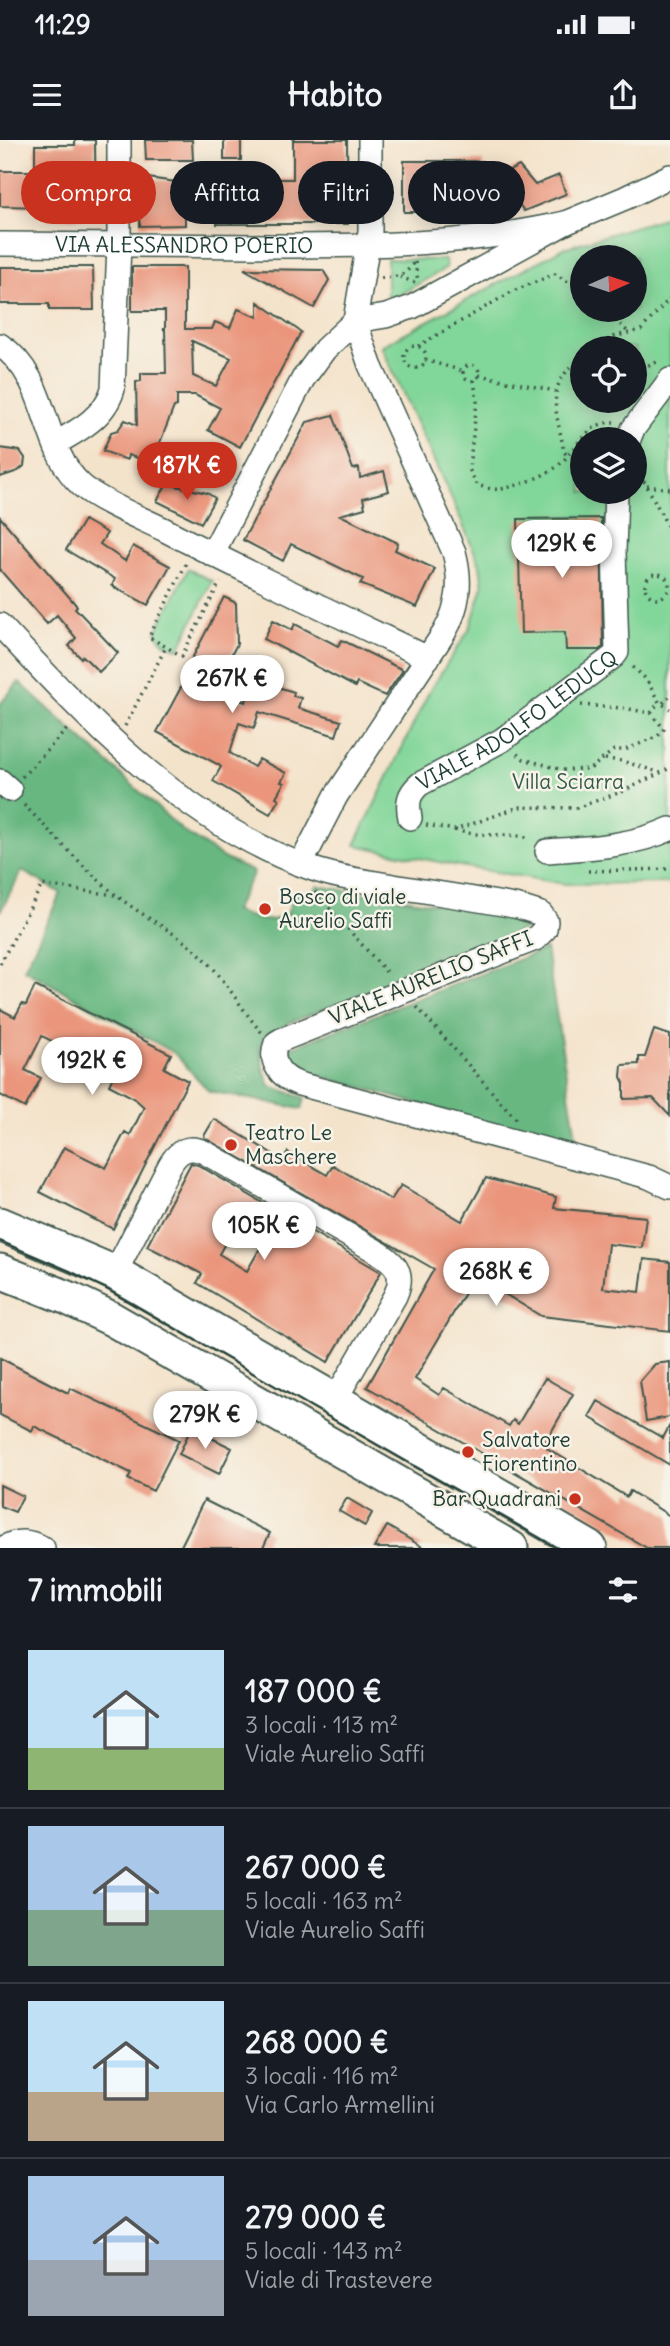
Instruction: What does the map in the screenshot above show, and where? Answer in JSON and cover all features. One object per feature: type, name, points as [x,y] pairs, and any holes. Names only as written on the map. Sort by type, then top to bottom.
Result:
[{"type":"main road","points":[[0,1224],[115,1273],[590,1548]]},
{"type":"main road","points":[[0,1271],[92,1309],[511,1548]]},
{"type":"street","points":[[56,443],[90,422],[106,406],[111,396],[115,366],[119,246],[119,140]]},
{"type":"street","points":[[301,864],[336,796],[449,625],[459,586],[456,561],[444,530],[370,365],[355,321],[371,212],[370,140]]},
{"type":"street","points":[[221,559],[303,379],[325,349],[355,321],[386,316],[412,307],[565,223],[670,176]]},
{"type":"street","name":"VIA ALESSANDRO POERIO","points":[[0,244],[368,246],[467,240],[565,223]]},
{"type":"street","points":[[0,345],[14,356],[29,375],[71,474],[89,491],[221,559],[428,658]]},
{"type":"street","points":[[635,427],[669,374]]},
{"type":"street","name":"VIALE ADOLFO LEDUCQ","points":[[410,818],[407,803],[413,790],[502,740],[617,652],[616,504]]},
{"type":"street","name":"VIALE AURELIO SAFFI","points":[[0,625],[83,711],[156,779],[195,808],[237,833],[301,864],[353,879],[526,909],[541,914],[546,921],[545,929],[535,939],[289,1036],[274,1048]]},
{"type":"street","points":[[547,851],[586,848],[652,837],[670,828]]},
{"type":"street","points":[[274,1048],[274,1062],[292,1082],[649,1177],[670,1187]]},
{"type":"street","points":[[115,1273],[170,1166],[179,1153],[191,1149],[204,1152],[381,1254],[399,1269],[401,1281],[335,1401]]},
{"type":"street","points":[[9,1545],[31,1543],[43,1548]]},
{"type":"path","points":[[362,279],[398,276],[410,268],[414,260],[418,284]]},
{"type":"path","points":[[418,346],[425,352],[425,360],[417,367],[410,366],[405,361],[405,351],[411,346],[418,346],[513,291],[555,274],[570,283]]},
{"type":"path","points":[[615,336],[641,330],[670,298]]},
{"type":"path","points":[[618,322],[628,332]]},
{"type":"path","points":[[425,360],[463,371]]},
{"type":"path","points":[[647,365],[657,362],[669,374]]},
{"type":"path","points":[[463,371],[467,365],[479,369],[474,380],[477,402],[469,469],[477,485],[495,490],[512,488],[551,471],[562,463],[570,451]]},
{"type":"path","points":[[567,454],[564,452],[555,391],[562,375],[570,368]]},
{"type":"path","points":[[463,371],[466,379],[474,380]]},
{"type":"path","points":[[479,374],[555,391]]},
{"type":"path","points":[[598,427],[602,424],[622,423],[625,427]]},
{"type":"path","points":[[647,486],[670,489]]},
{"type":"path","points":[[647,486],[670,531]]},
{"type":"path","points":[[186,564],[149,638],[182,656],[221,559]]},
{"type":"path","points":[[656,574],[667,578],[670,585],[665,596],[657,599],[649,596],[645,589],[646,581],[656,574]]},
{"type":"path","points":[[116,742],[166,647]]},
{"type":"path","points":[[617,652],[646,680],[661,702],[670,709]]},
{"type":"path","points":[[651,713],[670,696]]},
{"type":"path","points":[[555,701],[651,713],[664,729]]},
{"type":"path","points":[[83,711],[5,785],[116,895],[202,957],[274,1048]]},
{"type":"path","points":[[502,740],[524,759],[563,770],[590,769],[614,750],[625,750],[658,736],[670,724]]},
{"type":"path","points":[[603,759],[622,761],[659,773]]},
{"type":"path","points":[[455,830],[519,807],[576,808],[624,791],[670,768]]},
{"type":"path","points":[[410,818],[429,826],[475,836],[520,836],[534,839],[547,851]]},
{"type":"path","points":[[581,871],[670,869]]},
{"type":"path","points":[[0,964],[43,886],[116,895]]},
{"type":"path","points":[[314,890],[389,975]]},
{"type":"path","points":[[415,1003],[520,1124]]},
{"type":"green space","name":"Villa Sciarra","points":[[670,216],[670,883],[565,884],[355,845],[429,692],[470,628],[483,586],[480,565],[381,346],[570,246],[570,322],[648,322],[648,245],[574,245]]},
{"type":"green space","points":[[387,259],[445,260],[446,268],[392,299],[387,297]]},
{"type":"green space","points":[[188,569],[212,581],[179,649],[164,643],[156,632]]},
{"type":"green space","points":[[19,682],[183,831],[225,859],[254,872],[234,911],[260,920],[280,918],[287,914],[295,890],[309,895],[318,886],[522,917],[531,920],[530,927],[291,1022],[267,1035],[260,1045],[263,1067],[270,1086],[305,1098],[302,1109],[209,1091],[174,1053],[24,969],[61,893],[22,871],[0,912],[0,704]]},
{"type":"green space","points":[[546,949],[578,1149],[292,1068],[286,1062],[285,1054],[290,1048]]},
{"type":"building","points":[[75,140],[95,140],[95,161],[35,161],[35,145],[75,145]]},
{"type":"building","points":[[145,140],[192,140],[193,160],[146,160]]},
{"type":"building","points":[[224,140],[241,140],[241,160],[224,160]]},
{"type":"building","points":[[293,140],[347,140],[347,161],[298,161],[298,224],[284,224],[284,179],[293,179]]},
{"type":"building","points":[[404,161],[408,161],[408,212],[404,212]]},
{"type":"building","points":[[0,171],[21,171],[21,206],[0,206]]},
{"type":"building","points":[[525,173],[535,185],[559,175],[566,194],[525,211]]},
{"type":"building","points":[[156,179],[170,181],[170,224],[185,225],[140,226],[156,224]]},
{"type":"building","points":[[0,267],[93,267],[94,310],[49,310],[49,304],[0,304]]},
{"type":"building","points":[[132,267],[185,267],[185,329],[212,329],[215,322],[230,328],[238,309],[258,317],[258,302],[301,332],[240,447],[208,430],[220,408],[195,395],[177,395],[177,406],[174,407],[149,462],[128,455],[127,460],[103,451],[111,432],[118,430],[125,420],[137,425],[136,382],[141,381],[141,373],[166,373],[163,329],[165,311],[132,311]],"holes":[[[192,341],[231,358],[216,386],[193,376]]]},
{"type":"building","points":[[244,269],[323,270],[329,280],[314,308]]},
{"type":"building","points":[[333,415],[353,469],[359,468],[360,478],[384,471],[389,491],[363,498],[365,508],[340,515],[398,543],[395,550],[435,569],[417,607],[360,584],[363,579],[291,544],[283,561],[243,540],[307,422]]},
{"type":"building","points":[[0,448],[20,451],[25,458],[24,466],[0,477]]},
{"type":"building","points":[[167,484],[207,493],[215,498],[201,523],[157,501]]},
{"type":"building","points":[[0,517],[77,606],[75,608],[118,653],[99,672],[69,646],[76,638],[57,615],[47,624],[0,570]]},
{"type":"building","points":[[601,518],[603,647],[599,650],[566,650],[565,632],[521,633],[518,519]]},
{"type":"building","points":[[84,520],[107,533],[100,544],[125,561],[133,546],[170,566],[148,605],[112,586],[115,579],[66,550]]},
{"type":"building","points":[[224,597],[236,603],[237,644],[212,692],[246,702],[252,679],[294,692],[293,696],[301,698],[298,708],[341,721],[336,736],[259,712],[254,728],[239,723],[230,753],[254,767],[259,759],[286,773],[276,797],[279,799],[270,814],[213,781],[221,767],[219,765],[157,732]]},
{"type":"building","points":[[273,620],[292,630],[295,624],[338,646],[342,640],[403,670],[385,696],[357,683],[355,687],[264,639]]},
{"type":"building","points":[[35,986],[171,1054],[164,1068],[188,1081],[113,1229],[40,1192],[64,1147],[106,1168],[125,1132],[130,1135],[144,1107],[134,1098],[109,1085],[115,1073],[42,1036],[25,1070],[41,1078],[25,1108],[0,1095],[0,1009],[15,1017],[22,1004],[26,1005]]},
{"type":"building","points":[[654,1030],[670,1035],[670,1116],[653,1098],[624,1099],[622,1065],[639,1064],[639,1057],[645,1057]]},
{"type":"building","points":[[214,1119],[283,1160],[288,1152],[327,1175],[333,1165],[391,1200],[401,1185],[462,1221],[486,1178],[556,1197],[554,1208],[646,1217],[642,1248],[608,1244],[603,1288],[640,1292],[644,1259],[670,1262],[670,1331],[541,1316],[475,1276],[415,1379],[439,1395],[444,1388],[509,1426],[513,1420],[518,1424],[545,1378],[573,1394],[546,1441],[549,1443],[547,1448],[627,1497],[630,1491],[670,1516],[670,1548],[647,1548],[367,1387],[434,1269],[205,1138]]},
{"type":"building","points":[[191,1163],[381,1272],[328,1362],[197,1283],[202,1274],[147,1246]],"holes":[[[241,1215],[270,1231],[247,1271],[219,1254]]]},
{"type":"building","points":[[0,1358],[68,1393],[70,1388],[179,1440],[153,1491],[128,1479],[131,1473],[34,1426],[32,1431],[0,1415]]},
{"type":"building","points":[[670,1362],[670,1417],[646,1421],[640,1381],[655,1364]]},
{"type":"building","points":[[598,1401],[663,1438],[670,1425],[670,1465],[589,1417]]},
{"type":"building","points":[[191,1428],[232,1448],[219,1474],[179,1454]]},
{"type":"building","points":[[0,1485],[23,1496],[15,1512],[0,1506]]},
{"type":"building","points":[[347,1498],[372,1513],[365,1526],[339,1511]]},
{"type":"building","points":[[204,1500],[270,1533],[263,1548],[180,1548]]},
{"type":"building","points":[[387,1526],[394,1530],[424,1548],[374,1548]]},
{"type":"tram line","points":[[0,1241],[104,1288],[558,1548]]},
{"type":"place","name":"Bosco di viale Aurelio Saffi","points":[[265,909]]},
{"type":"place","name":"Teatro Le Maschere","points":[[231,1145]]},
{"type":"place","name":"Salvatore Fiorentino","points":[[468,1452]]},
{"type":"place","name":"Bar Quadrani","points":[[575,1499]]}]
